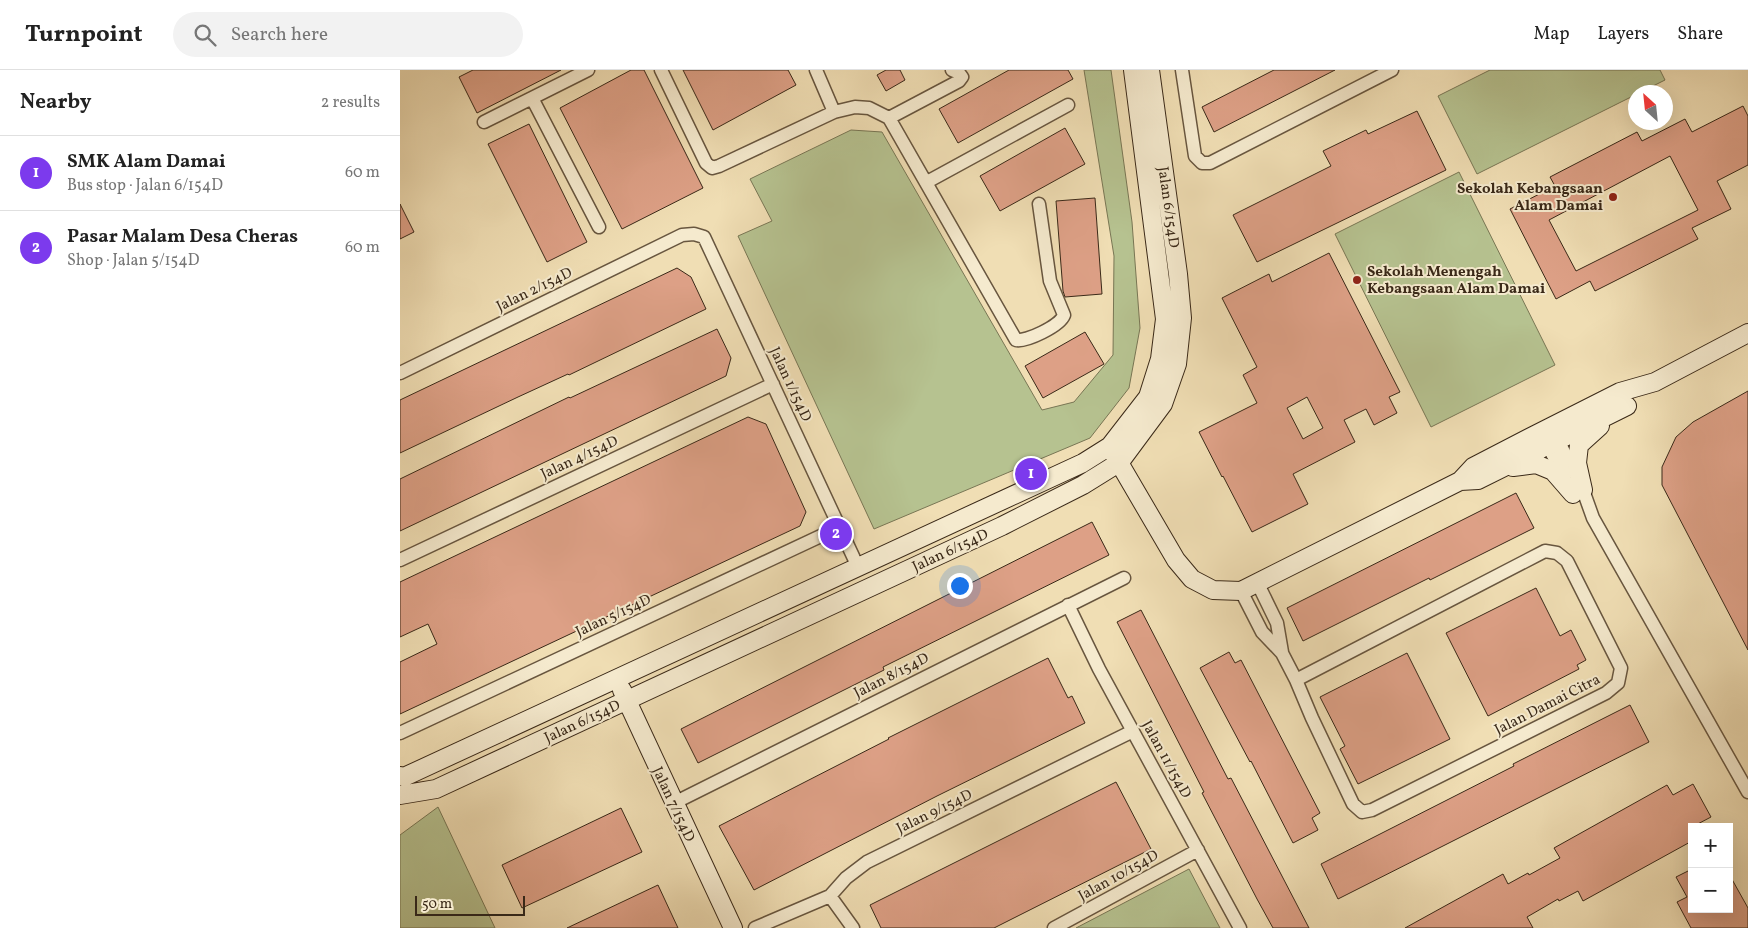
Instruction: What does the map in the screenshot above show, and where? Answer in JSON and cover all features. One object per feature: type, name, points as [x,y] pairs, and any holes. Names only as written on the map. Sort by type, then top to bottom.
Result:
[{"type":"street","points":[[484,122],[588,70]]},
{"type":"street","points":[[661,70],[706,163],[712,168],[834,112],[855,107],[869,108],[889,118],[1016,340],[1022,341],[1052,327],[1064,315],[1050,281],[1039,204]]},
{"type":"street","points":[[816,70],[834,112]]},
{"type":"street","points":[[889,118],[959,81],[962,77],[960,73],[952,70]]},
{"type":"street","name":"Jalan 6/154D","points":[[401,775],[617,679],[1082,463],[1110,446],[1148,397],[1160,360],[1164,319],[1133,70]]},
{"type":"street","name":"Jalan 6/154D","points":[[400,795],[436,789],[1002,526],[1083,485],[1120,462],[1163,404],[1177,364],[1182,318],[1178,274],[1150,70]]},
{"type":"street","points":[[1182,70],[1195,156],[1202,163],[1210,163],[1392,70]]},
{"type":"street","points":[[532,98],[599,227]]},
{"type":"street","points":[[927,182],[1068,105]]},
{"type":"street","name":"Jalan 1/154D","points":[[682,235],[694,234],[704,237],[858,567]]},
{"type":"street","name":"Jalan 2/154D","points":[[400,373],[682,235]]},
{"type":"street","points":[[1460,481],[1478,480],[1500,469],[1620,392],[1655,382],[1748,333]]},
{"type":"street","points":[[1578,492],[1577,463],[1579,445],[1655,382]]},
{"type":"street","name":"Jalan 4/154D","points":[[400,560],[773,384]]},
{"type":"street","points":[[1110,446],[1176,560],[1192,579],[1213,590],[1241,591],[1460,481],[1473,467],[1627,406]]},
{"type":"street","points":[[1549,436],[1578,492],[1748,792]]},
{"type":"street","points":[[1131,482],[1130,470],[1134,444]]},
{"type":"street","points":[[1500,469],[1536,464],[1553,471],[1578,492]]},
{"type":"street","points":[[1083,485],[1107,479],[1131,482]]},
{"type":"street","name":"Jalan 5/154D","points":[[400,733],[840,527]]},
{"type":"street","name":"Jalan Damai Citra","points":[[1241,591],[1262,632],[1282,653],[1353,804],[1362,812],[1372,810],[1606,693],[1618,683],[1621,668],[1567,561],[1557,553],[1545,552],[1296,680]]},
{"type":"street","points":[[858,567],[868,588]]},
{"type":"street","name":"Jalan 8/154D","points":[[674,803],[1124,578]]},
{"type":"street","name":"Jalan Damai Citra","points":[[1257,582],[1277,623],[1282,653]]},
{"type":"street","name":"Jalan 11/154D","points":[[1068,605],[1133,731],[1240,928]]},
{"type":"street","name":"Jalan 7/154D","points":[[617,679],[733,928]]},
{"type":"street","points":[[592,716],[611,710],[619,712],[637,722],[641,697],[652,688]]},
{"type":"street","name":"Jalan 9/154D","points":[[755,928],[830,896],[846,878],[867,862],[1133,731]]},
{"type":"street","points":[[401,775],[436,789]]},
{"type":"street","name":"Jalan 10/154D","points":[[1054,928],[1198,850]]},
{"type":"street","points":[[830,896],[853,928]]},
{"type":"green space","points":[[1084,70],[1111,70],[1132,222],[1140,328],[1129,388],[1090,438],[874,529],[738,236],[772,221],[750,179],[851,130],[882,132],[1042,410],[1074,402],[1113,355],[1114,256]]},
{"type":"green space","points":[[1490,70],[1660,70],[1665,80],[1655,85],[1628,85],[1628,98],[1477,174],[1438,96]]},
{"type":"green space","points":[[1459,172],[1555,365],[1431,427],[1335,234]]},
{"type":"green space","points":[[438,807],[495,928],[400,928],[400,835]]},
{"type":"green space","points":[[1189,869],[1220,928],[1076,928]]},
{"type":"building","points":[[473,70],[561,70],[477,113],[459,77]]},
{"type":"building","points":[[631,70],[644,70],[703,188],[622,229],[560,108]]},
{"type":"building","points":[[683,70],[788,70],[796,85],[713,130]]},
{"type":"building","points":[[886,70],[900,70],[905,80],[886,91],[877,75]]},
{"type":"building","points":[[1009,70],[1068,70],[1073,79],[958,143],[939,109]]},
{"type":"building","points":[[1274,70],[1335,70],[1214,132],[1202,107]]},
{"type":"building","points":[[1743,106],[1748,116],[1748,165],[1717,181],[1731,209],[1692,228],[1698,239],[1595,291],[1590,281],[1556,299],[1510,209],[1555,186],[1550,177],[1637,132],[1642,141],[1664,130],[1673,130],[1673,125],[1685,119],[1692,132]],"holes":[[[1670,156],[1698,210],[1576,271],[1549,220]]]},
{"type":"building","points":[[1417,111],[1446,170],[1257,262],[1233,215],[1331,166],[1323,151],[1366,130],[1368,134]]},
{"type":"building","points":[[529,124],[587,242],[547,262],[488,144]]},
{"type":"building","points":[[1065,128],[1085,164],[1000,211],[980,176]]},
{"type":"building","points":[[1095,198],[1102,294],[1065,297],[1056,201]]},
{"type":"building","points":[[400,204],[414,232],[400,239]]},
{"type":"building","points":[[1329,253],[1400,392],[1389,397],[1397,413],[1374,425],[1366,409],[1344,420],[1355,442],[1293,474],[1308,504],[1252,532],[1199,432],[1257,403],[1243,375],[1257,367],[1222,298],[1269,274],[1272,282]],"holes":[[[1307,397],[1323,428],[1303,439],[1287,408]]]},
{"type":"building","points":[[677,268],[691,277],[706,309],[400,453],[400,400]]},
{"type":"building","points":[[717,329],[731,358],[726,376],[400,531],[400,479],[569,397]]},
{"type":"building","points":[[1085,332],[1104,364],[1043,398],[1025,366]]},
{"type":"building","points":[[1748,391],[1748,650],[1662,485],[1662,467],[1676,437],[1693,422]]},
{"type":"building","points":[[748,417],[766,424],[806,512],[800,526],[400,714],[400,662],[437,644],[428,624],[400,637],[400,582]]},
{"type":"building","points":[[1516,493],[1534,528],[1303,641],[1287,608]]},
{"type":"building","points":[[1092,522],[1109,555],[883,667],[884,670],[698,763],[681,729]]},
{"type":"building","points":[[1536,588],[1560,636],[1571,630],[1586,660],[1577,665],[1579,669],[1488,716],[1446,633]]},
{"type":"building","points":[[1141,610],[1228,779],[1231,778],[1309,928],[1273,928],[1257,899],[1117,622]]},
{"type":"building","points":[[1229,652],[1235,663],[1241,660],[1320,813],[1312,818],[1318,830],[1293,843],[1200,668]]},
{"type":"building","points":[[1407,653],[1450,739],[1358,784],[1340,749],[1345,746],[1320,697]]},
{"type":"building","points":[[1048,658],[1068,698],[1072,696],[1085,723],[754,890],[719,826],[888,738]]},
{"type":"building","points":[[1630,705],[1649,742],[1338,899],[1321,864]]},
{"type":"building","points":[[1116,782],[1151,849],[994,928],[881,928],[870,905]]},
{"type":"building","points":[[1693,784],[1711,817],[1700,823],[1688,823],[1688,843],[1583,901],[1578,891],[1559,901],[1558,899],[1527,917],[1533,928],[1405,928],[1503,874],[1508,884],[1528,873],[1529,875],[1560,858],[1554,848],[1667,785],[1673,795]]},
{"type":"building","points":[[621,808],[642,852],[522,908],[502,865]]},
{"type":"building","points":[[1688,871],[1688,913],[1733,913],[1733,881],[1748,908],[1748,928],[1691,928],[1677,902],[1687,897],[1676,877]]},
{"type":"building","points":[[658,885],[678,928],[567,928]]},
{"type":"place","name":"Sekolah Kebangsaan Alam Damai","points":[[1613,197]]},
{"type":"place","name":"Sekolah Menengah Kebangsaan Alam Damai","points":[[1357,280]]},
{"type":"place","name":"SMK Alam Damai","points":[[1031,474]]},
{"type":"place","name":"Pasar Malam Desa Cheras","points":[[836,534]]}]
